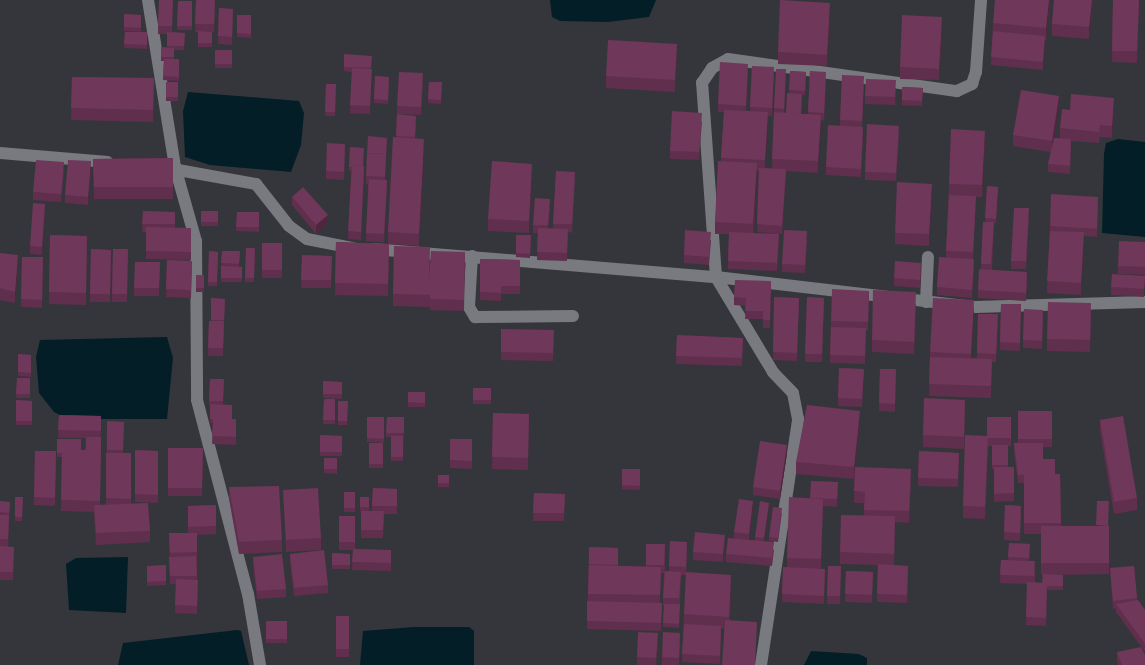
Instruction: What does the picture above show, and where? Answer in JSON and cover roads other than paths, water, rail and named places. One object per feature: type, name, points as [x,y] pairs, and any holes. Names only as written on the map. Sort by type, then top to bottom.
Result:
[{"type":"street","points":[[148,0],[175,167],[196,241],[197,400],[248,594],[260,665]]},
{"type":"street","points":[[761,665],[798,419],[793,393],[773,372],[716,277],[702,83],[712,68],[728,59],[957,91],[972,84],[976,72],[981,0]]},
{"type":"street","points":[[0,154],[126,164]]},
{"type":"street","points":[[146,165],[175,167],[256,184],[289,226],[307,239],[338,247],[472,256],[716,277],[976,307],[1145,302]]},
{"type":"street","points":[[472,256],[469,307],[475,317],[573,316]]},
{"type":"street","points":[[926,302],[928,257]]},
{"type":"water","points":[[550,0],[656,0],[649,17],[608,22],[560,21],[552,17]]},
{"type":"water","points":[[188,92],[299,101],[304,113],[301,145],[291,172],[210,165],[185,157],[183,111]]},
{"type":"water","points":[[1118,139],[1145,142],[1145,237],[1102,233],[1104,154],[1106,143]]},
{"type":"water","points":[[167,337],[173,358],[167,419],[67,419],[54,412],[39,393],[36,357],[40,340]]},
{"type":"water","points":[[128,557],[126,613],[69,610],[66,564],[76,558]]},
{"type":"water","points":[[414,627],[469,627],[474,631],[474,665],[360,665],[363,631]]},
{"type":"water","points":[[241,631],[249,665],[118,665],[123,643]]},
{"type":"water","points":[[811,651],[859,654],[867,658],[867,665],[804,665]]}]
